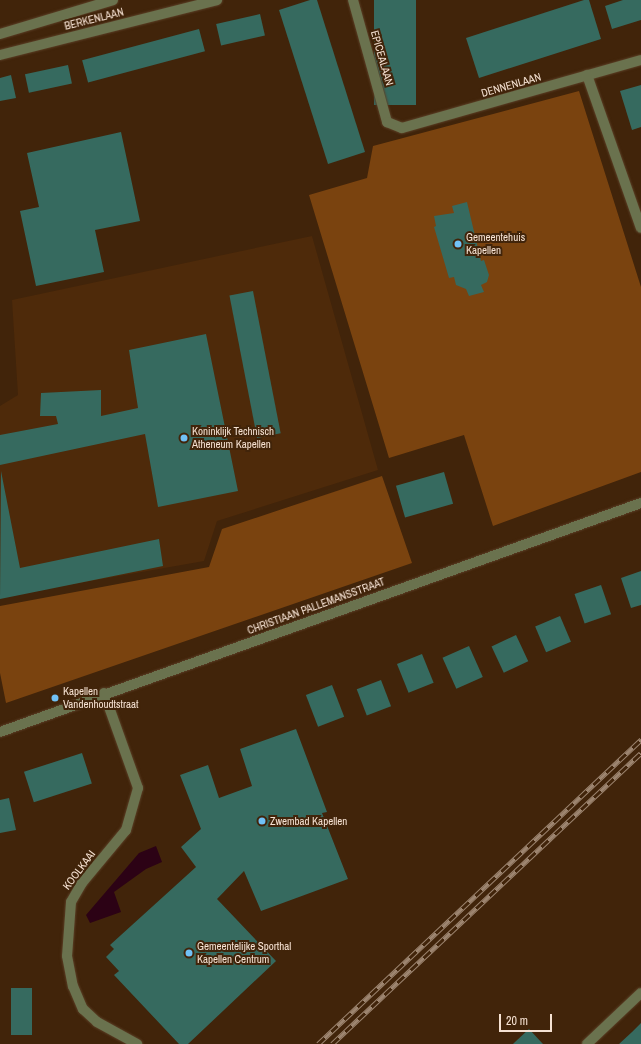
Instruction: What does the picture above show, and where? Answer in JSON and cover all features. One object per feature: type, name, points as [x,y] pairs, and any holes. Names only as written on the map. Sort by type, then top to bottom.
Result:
[{"type":"street","name":"BERKENLAAN","points":[[0,34],[113,0]]},
{"type":"street","name":"BERKENLAAN","points":[[0,55],[217,0]]},
{"type":"street","name":"EPICEALAAN","points":[[353,0],[388,122]]},
{"type":"street","name":"DENNENLAAN","points":[[388,122],[402,128],[641,60]]},
{"type":"street","points":[[587,75],[641,228]]},
{"type":"street","name":"CHRISTIAAN PALLEMANSSTRAAT","points":[[0,732],[104,693],[641,503]]},
{"type":"street","name":"KOOLKAAI","points":[[104,693],[138,788],[126,830],[82,883],[71,902],[67,956],[73,986],[83,1009],[97,1022],[137,1044]]},
{"type":"street","points":[[587,1044],[641,992]]},
{"type":"shaded area","points":[[579,91],[641,287],[641,472],[493,526],[464,435],[389,458],[309,195],[367,178],[373,146]]},
{"type":"shaded area","name":"Koninklijk Technisch Atheneum Kapellen","points":[[312,236],[378,470],[217,521],[204,561],[0,597],[0,406],[18,395],[12,300]]},
{"type":"shaded area","points":[[382,476],[412,563],[6,703],[0,673],[0,606],[209,567],[222,529]]},
{"type":"shaded area","points":[[156,846],[162,862],[146,869],[114,892],[121,912],[90,923],[86,915],[139,853]]},
{"type":"building","points":[[310,0],[317,0],[365,152],[328,164],[279,10]]},
{"type":"building","points":[[374,0],[416,0],[416,105],[374,105]]},
{"type":"building","points":[[584,0],[589,0],[601,39],[479,78],[466,38]]},
{"type":"building","points":[[623,0],[641,0],[641,20],[612,29],[605,6]]},
{"type":"building","points":[[260,14],[265,35],[221,46],[216,24]]},
{"type":"building","points":[[199,29],[205,51],[88,83],[82,60]]},
{"type":"building","points":[[68,65],[72,84],[29,93],[25,74]]},
{"type":"building","points":[[11,75],[16,98],[0,101],[0,78]]},
{"type":"building","points":[[641,85],[641,127],[632,130],[620,91]]},
{"type":"building","points":[[121,132],[140,221],[95,230],[104,272],[36,286],[20,211],[39,207],[27,153]]},
{"type":"building","name":"Gemeentehuis Kapellen","points":[[467,202],[481,261],[484,260],[489,275],[487,282],[481,285],[484,292],[469,296],[466,289],[456,285],[454,277],[449,278],[434,227],[436,226],[434,216],[454,213],[452,206]]},
{"type":"building","points":[[253,291],[281,433],[257,438],[229,296]]},
{"type":"building","points":[[206,334],[238,491],[158,507],[145,434],[0,465],[0,435],[58,424],[56,416],[40,416],[41,393],[101,390],[101,416],[138,408],[129,350]]},
{"type":"building","points":[[1,471],[20,568],[159,539],[163,566],[0,599]]},
{"type":"building","points":[[444,472],[453,504],[405,518],[396,486]]},
{"type":"building","points":[[641,571],[641,605],[631,608],[621,578]]},
{"type":"building","points":[[601,585],[611,614],[585,623],[575,594]]},
{"type":"building","points":[[560,616],[571,642],[546,652],[535,627]]},
{"type":"building","points":[[516,635],[528,661],[504,673],[492,646]]},
{"type":"building","points":[[469,646],[483,677],[456,689],[443,658]]},
{"type":"building","points":[[422,654],[434,683],[409,693],[397,664]]},
{"type":"building","points":[[381,680],[391,706],[367,715],[357,689]]},
{"type":"building","points":[[332,685],[344,717],[318,727],[306,695]]},
{"type":"building","points":[[296,729],[327,812],[322,813],[348,879],[261,911],[244,871],[217,899],[276,961],[188,1044],[179,1044],[114,975],[119,971],[106,957],[114,949],[110,945],[196,867],[181,847],[201,829],[180,775],[208,765],[219,798],[252,786],[240,749]]},
{"type":"building","points":[[82,753],[92,783],[34,802],[24,772]]},
{"type":"building","points":[[9,798],[16,830],[0,833],[0,800]]},
{"type":"building","points":[[11,988],[32,988],[32,1035],[11,1035]]},
{"type":"building","points":[[641,1023],[641,1044],[619,1044],[632,1032]]},
{"type":"building","points":[[529,1029],[543,1044],[513,1044],[515,1042]]},
{"type":"railway","points":[[318,1044],[641,740]]},
{"type":"railway","points":[[332,1044],[641,753]]},
{"type":"place","name":"Gemeentehuis Kapellen","points":[[458,244]]},
{"type":"place","name":"Koninklijk Technisch Atheneum Kapellen","points":[[184,438]]},
{"type":"place","name":"Kapellen Vandenhoudtstraat","points":[[55,698]]},
{"type":"place","name":"Zwembad Kapellen","points":[[262,821]]},
{"type":"place","name":"Gemeentelijke Sporthal Kapellen Centrum","points":[[189,953]]}]
